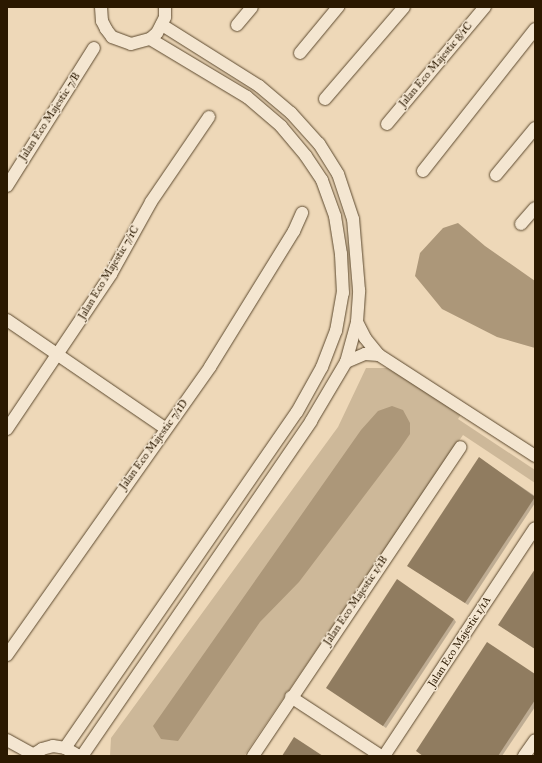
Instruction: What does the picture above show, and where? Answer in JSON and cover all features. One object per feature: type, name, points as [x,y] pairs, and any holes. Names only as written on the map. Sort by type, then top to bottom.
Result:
[{"type":"street","points":[[100,8],[102,20],[112,37],[130,44],[150,39],[162,25],[165,7]]},
{"type":"street","points":[[237,25],[252,7]]},
{"type":"street","points":[[300,53],[338,7]]},
{"type":"street","points":[[325,99],[404,7]]},
{"type":"street","name":"Jalan Eco Majestic 8/1C","points":[[387,124],[485,7]]},
{"type":"street","points":[[7,740],[31,755],[53,746],[65,748],[80,756],[311,421],[346,362],[357,322],[359,290],[353,218],[338,174],[319,144],[291,114],[259,86],[162,25]]},
{"type":"street","points":[[424,171],[535,30]]},
{"type":"street","points":[[65,748],[297,412],[322,367],[331,345],[336,331],[343,293],[341,254],[335,216],[322,180],[306,156],[281,126],[247,97],[150,39]]},
{"type":"street","name":"Jalan Eco Majestic 7/B","points":[[7,186],[94,48]]},
{"type":"street","name":"Jalan Eco Majestic 7/1C","points":[[7,429],[111,274],[150,204],[209,117]]},
{"type":"street","points":[[496,175],[535,128]]},
{"type":"street","points":[[521,224],[535,208]]},
{"type":"street","name":"Jalan Eco Majestic 7/1D","points":[[7,655],[165,428],[210,367],[294,231],[302,214]]},
{"type":"street","points":[[7,320],[165,428]]},
{"type":"street","points":[[357,322],[379,355],[535,456]]},
{"type":"street","points":[[346,362],[365,354],[379,355]]},
{"type":"street","name":"Jalan Eco Majestic 1/1B","points":[[253,756],[291,697],[461,447]]},
{"type":"street","name":"Jalan Eco Majestic 1/1A","points":[[384,756],[535,528]]},
{"type":"street","points":[[291,697],[381,756]]},
{"type":"street","points":[[524,756],[535,740]]},
{"type":"shaded area","points":[[458,223],[485,246],[535,281],[535,348],[497,337],[442,309],[415,276],[420,253],[443,228]]},
{"type":"shaded area","points":[[366,368],[387,368],[462,413],[458,419],[535,470],[535,483],[463,435],[244,756],[110,756],[111,738],[338,427]]},
{"type":"shaded area","points":[[392,406],[403,410],[410,423],[410,434],[399,450],[299,582],[260,622],[178,741],[161,739],[153,726],[361,430],[378,411]]},
{"type":"building","points":[[479,457],[535,497],[465,603],[407,566]]},
{"type":"building","points":[[535,569],[535,649],[498,625]]},
{"type":"building","points":[[397,579],[454,619],[383,726],[326,688]]},
{"type":"building","points":[[487,642],[535,674],[535,700],[498,756],[423,756],[416,751]]},
{"type":"building","points":[[294,737],[323,756],[282,756]]}]
